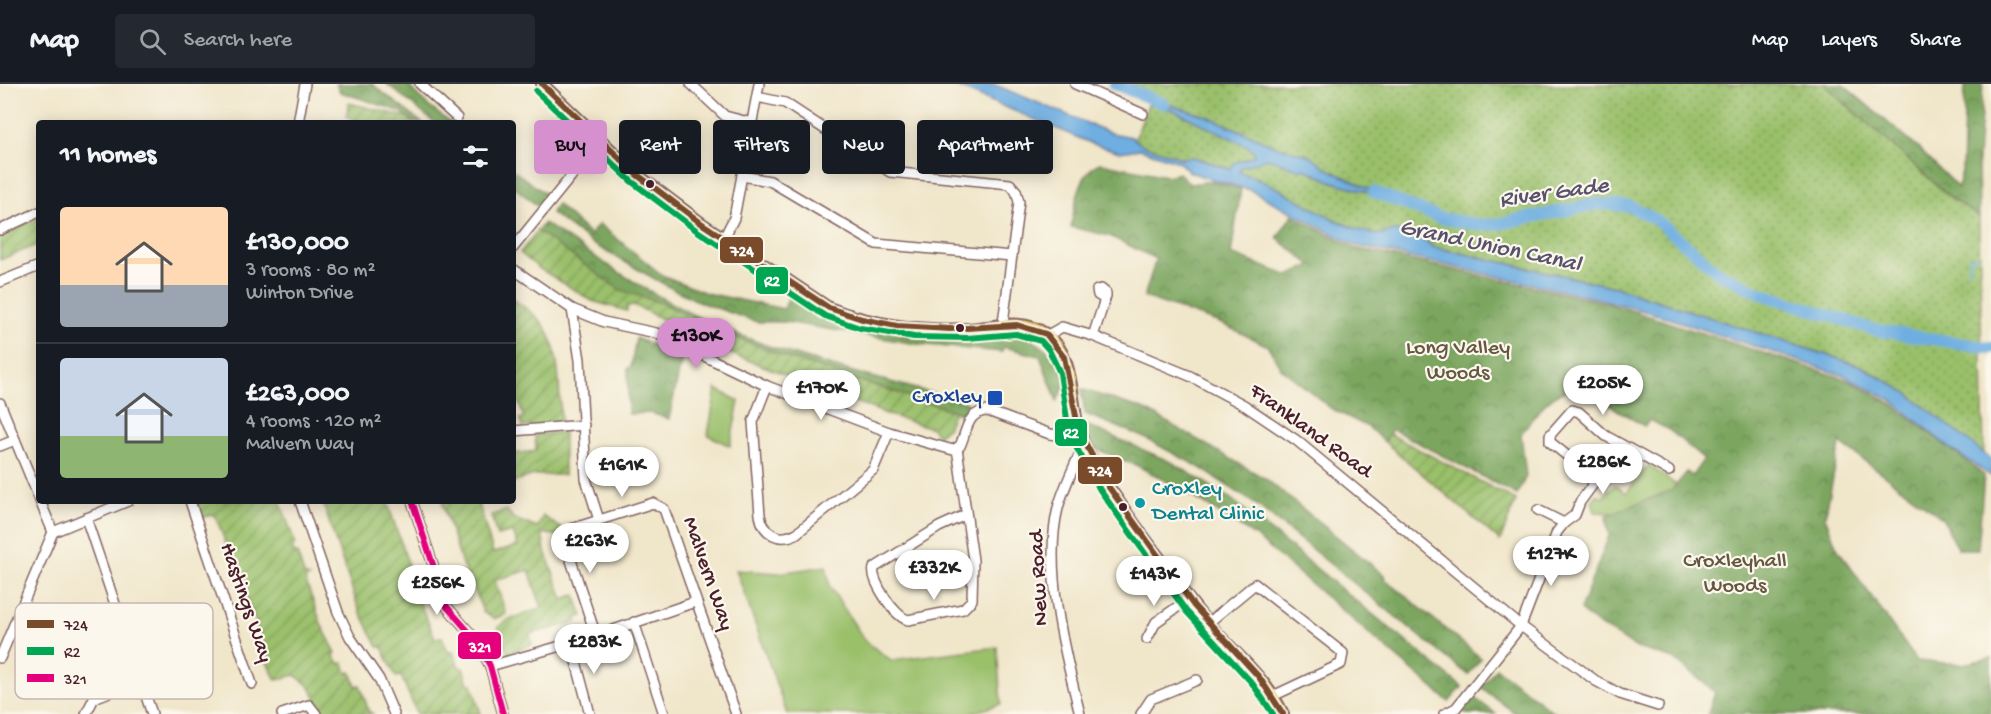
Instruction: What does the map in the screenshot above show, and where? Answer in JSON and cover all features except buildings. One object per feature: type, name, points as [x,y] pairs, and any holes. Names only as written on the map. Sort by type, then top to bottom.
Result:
[{"type":"main road","points":[[542,84],[577,120]]},
{"type":"main road","points":[[607,149],[636,174],[724,238],[819,302],[849,316],[930,328],[968,329],[1003,323],[1023,324],[1048,335],[1064,360],[1082,441],[1124,508],[1189,599],[1273,696],[1283,714]]},
{"type":"street","points":[[299,120],[305,84]]},
{"type":"street","points":[[420,84],[457,118]]},
{"type":"street","points":[[691,84],[725,116],[740,120]]},
{"type":"street","points":[[753,120],[759,84]]},
{"type":"street","points":[[1074,84],[1143,114]]},
{"type":"street","points":[[757,97],[785,103],[890,172],[1010,183],[1016,191],[1019,202],[1003,323]]},
{"type":"street","points":[[516,244],[573,174]]},
{"type":"street","points":[[724,238],[734,218],[742,176],[770,181],[876,244],[1012,256]]},
{"type":"street","points":[[0,230],[36,213]]},
{"type":"street","points":[[0,282],[36,270]]},
{"type":"street","points":[[516,271],[572,309],[604,322],[656,333],[767,386],[889,432],[949,449],[957,448]]},
{"type":"street","points":[[1093,336],[1105,299]]},
{"type":"street","points":[[572,309],[580,360],[586,478],[599,520]]},
{"type":"street","name":"Frankland Road","points":[[1048,335],[1062,327],[1093,336],[1190,376],[1279,428],[1521,626],[1596,681],[1620,694],[1658,706]]},
{"type":"street","points":[[767,386],[753,429],[760,515],[762,525],[773,535],[784,537],[797,533],[873,470],[889,432]]},
{"type":"street","points":[[0,403],[36,490]]},
{"type":"street","points":[[1596,478],[1554,447],[1550,440],[1568,412],[1575,410],[1622,445],[1669,471]]},
{"type":"street","points":[[965,515],[956,517],[874,568],[874,577],[899,617],[908,620],[963,609],[970,604],[973,560],[957,448],[969,420],[983,411],[1050,434],[1082,441]]},
{"type":"street","points":[[516,431],[584,425]]},
{"type":"street","points":[[0,446],[15,440]]},
{"type":"street","name":"New Road","points":[[1080,714],[1061,630],[1053,549],[1061,500],[1082,441]]},
{"type":"street","points":[[1444,714],[1456,708],[1521,626],[1557,532],[1575,515],[1580,502],[1596,478],[1622,445]]},
{"type":"street","name":"Malvern Way","points":[[596,636],[565,542],[571,529],[653,503],[664,509],[736,714]]},
{"type":"street","points":[[42,504],[53,532]]},
{"type":"street","points":[[23,603],[53,532],[121,504]]},
{"type":"street","name":"Hastings Way","points":[[191,504],[252,684]]},
{"type":"street","points":[[301,504],[338,612],[350,637],[379,679],[394,714]]},
{"type":"street","points":[[413,504],[447,607],[477,641],[490,666],[503,714]]},
{"type":"street","points":[[1538,510],[1564,524]]},
{"type":"street","points":[[86,518],[114,603]]},
{"type":"street","points":[[1208,623],[1255,584],[1260,585],[1343,653],[1344,659],[1341,664],[1273,696]]},
{"type":"street","points":[[1147,639],[1156,622],[1189,599]]},
{"type":"street","points":[[490,666],[596,636],[695,602]]},
{"type":"street","points":[[0,658],[15,622]]},
{"type":"street","points":[[634,622],[664,714]]},
{"type":"street","points":[[571,643],[590,714]]},
{"type":"street","points":[[1141,714],[1155,696],[1197,680]]},
{"type":"street","points":[[86,714],[94,699]]},
{"type":"street","points":[[147,699],[152,714]]},
{"type":"street","points":[[282,714],[309,705],[316,714]]},
{"type":"green space","points":[[336,84],[372,84],[418,120],[411,120],[402,112],[340,92]]},
{"type":"green space","points":[[387,84],[407,84],[427,105],[447,120],[431,120]]},
{"type":"green space","points":[[1115,84],[1824,84],[1951,198],[1979,217],[1984,455],[1906,392],[1861,366],[1615,287],[1433,247],[1419,236],[1394,232],[1380,236],[1346,226],[1260,179],[1197,158],[1181,158],[1141,145],[1135,139],[1150,99]]},
{"type":"green space","points":[[1824,84],[1842,84],[1918,148],[1958,188],[1962,171],[1965,84],[1983,84],[1978,159],[1979,217],[1951,198]]},
{"type":"green space","points":[[349,103],[407,117],[410,120],[356,120],[346,116]]},
{"type":"green space","points":[[1100,163],[1167,176],[1179,173],[1190,184],[1212,181],[1241,189],[1231,254],[1289,276],[1311,265],[1277,238],[1292,215],[1354,248],[1608,303],[1851,381],[1892,404],[1984,475],[1978,549],[1958,549],[1942,518],[1840,443],[1825,517],[1837,548],[1917,661],[1963,664],[1991,658],[1991,714],[1708,714],[1715,692],[1674,659],[1637,648],[1597,624],[1580,610],[1609,536],[1606,516],[1672,490],[1687,472],[1692,476],[1704,459],[1669,430],[1650,420],[1644,426],[1581,388],[1571,389],[1553,397],[1539,410],[1521,434],[1526,476],[1517,495],[1392,429],[1385,442],[1368,427],[1332,409],[1281,368],[1268,346],[1220,323],[1144,297],[1156,259],[1110,236],[1071,227],[1076,200],[1083,181],[1087,173]]},
{"type":"green space","points":[[516,172],[547,195],[540,208],[516,188]]},
{"type":"green space","points":[[557,204],[590,235],[599,224],[662,275],[706,293],[784,309],[790,293],[833,317],[876,330],[909,336],[964,341],[1001,334],[1023,336],[1045,349],[1057,362],[1064,378],[1063,390],[1057,401],[1040,356],[1003,347],[1002,352],[917,344],[786,322],[757,322],[702,303],[595,245],[551,213]]},
{"type":"green space","points":[[36,219],[36,245],[0,260],[0,234]]},
{"type":"green space","points":[[544,223],[638,284],[711,323],[793,354],[968,403],[964,417],[954,411],[788,358],[729,335],[661,303],[620,290],[537,231]]},
{"type":"green space","points":[[537,231],[620,290],[661,303],[729,335],[788,358],[954,411],[947,428],[938,436],[932,428],[889,415],[727,352],[634,305],[627,306],[627,311],[592,301],[540,269],[520,253]]},
{"type":"green space","points":[[516,301],[537,317],[550,335],[558,372],[561,423],[523,427],[520,419],[524,417],[516,396]]},
{"type":"green space","points":[[636,338],[682,358],[669,419],[651,413],[628,414],[628,368],[631,367]]},
{"type":"green space","points":[[716,389],[739,401],[730,446],[708,435]]},
{"type":"green space","points":[[1081,389],[1146,410],[1266,479],[1481,658],[1468,675],[1257,505],[1199,467],[1141,436],[1085,414]]},
{"type":"green space","points":[[1084,424],[1173,463],[1230,498],[1462,687],[1449,702],[1255,536],[1186,492],[1138,466],[1094,448],[1088,441]]},
{"type":"green space","points":[[564,432],[564,475],[534,475],[516,481],[516,454],[536,451],[535,435]]},
{"type":"green space","points":[[1389,434],[1516,500],[1500,541],[1385,442]]},
{"type":"green space","points":[[1649,465],[1676,485],[1672,490],[1613,513],[1595,512],[1592,501],[1597,494],[1603,497],[1615,485],[1626,493]]},
{"type":"green space","points":[[197,504],[281,504],[295,543],[292,548],[294,553],[297,553],[304,575],[309,577],[305,579],[322,626],[336,653],[333,655],[340,664],[343,663],[347,673],[351,672],[356,686],[360,685],[369,712],[374,714],[325,714],[309,686],[295,675],[276,680],[265,658],[256,623],[217,520],[213,514],[202,518]]},
{"type":"green space","points":[[323,504],[388,504],[417,590],[415,592],[435,638],[442,637],[448,652],[453,652],[459,667],[463,668],[468,683],[472,684],[481,714],[417,714],[401,676],[396,677],[382,647],[378,647],[358,607]]},
{"type":"green space","points":[[442,504],[479,504],[493,553],[518,546],[513,532],[497,536],[491,515],[507,510],[513,518],[537,528],[543,516],[562,529],[558,536],[542,533],[545,551],[563,599],[575,595],[583,616],[577,618],[578,622],[530,634],[532,645],[508,654],[498,627],[507,620],[542,608],[529,570],[495,580],[506,614],[494,619],[483,612],[472,582],[463,567]]},
{"type":"green space","points":[[826,566],[830,587],[865,641],[891,660],[997,647],[1001,704],[969,714],[787,714],[736,570],[779,573]]},
{"type":"green space","points":[[1496,668],[1556,714],[1516,714],[1481,687]]},
{"type":"green space","points":[[1472,696],[1496,714],[1467,714],[1462,710]]},
{"type":"water","points":[[950,84],[993,84],[1111,133],[1132,137],[1142,145],[1181,158],[1192,157],[1230,169],[1234,163],[1254,156],[1254,152],[1247,146],[1150,99],[1207,116],[1275,146],[1311,156],[1328,169],[1388,198],[1330,181],[1303,168],[1300,170],[1268,158],[1241,167],[1239,172],[1257,178],[1355,229],[1376,234],[1406,232],[1433,247],[1615,287],[1861,366],[1906,392],[1991,459],[1991,476],[1951,449],[1891,400],[1845,376],[1659,315],[1600,299],[1354,245],[1250,190],[1188,171],[1179,162],[1140,149],[1120,152],[1093,144],[1053,127],[1053,120],[1036,120]]},
{"type":"waterway","name":"River Gade","points":[[1115,84],[1164,104]]},
{"type":"waterway","name":"River Gade","points":[[1374,192],[1440,218],[1480,225],[1498,224],[1597,204],[1630,206],[1658,221],[1719,273],[1762,294],[1875,330],[1991,348]]},
{"type":"waterway","points":[[1968,272],[1970,257],[1979,257]]},
{"type":"transit line","name":"724","points":[[542,84],[636,174],[701,223],[829,308],[862,319],[897,326],[950,329],[1017,325],[1046,334],[1064,357],[1079,431],[1108,486],[1194,606],[1259,677],[1283,714]]},
{"type":"transit line","name":"R2","points":[[536,91],[631,181],[696,230],[825,316],[860,328],[914,337],[967,338],[1016,334],[1041,341],[1049,350],[1060,373],[1067,419],[1076,447],[1100,490],[1186,611],[1252,683],[1273,714]]},
{"type":"transit line","name":"321","points":[[413,504],[447,607],[477,641],[490,666],[503,714]]},
{"type":"place","name":"Croxley","points":[[995,398]]},
{"type":"place","name":"Croxley Dental Clinic","points":[[1140,503]]},
{"type":"water label","name":"Grand Union Canal","points":[[1490,247]]},
{"type":"park label","name":"Long Valley Woods","points":[[1458,362]]},
{"type":"park label","name":"Croxleyhall Woods","points":[[1735,574]]}]
